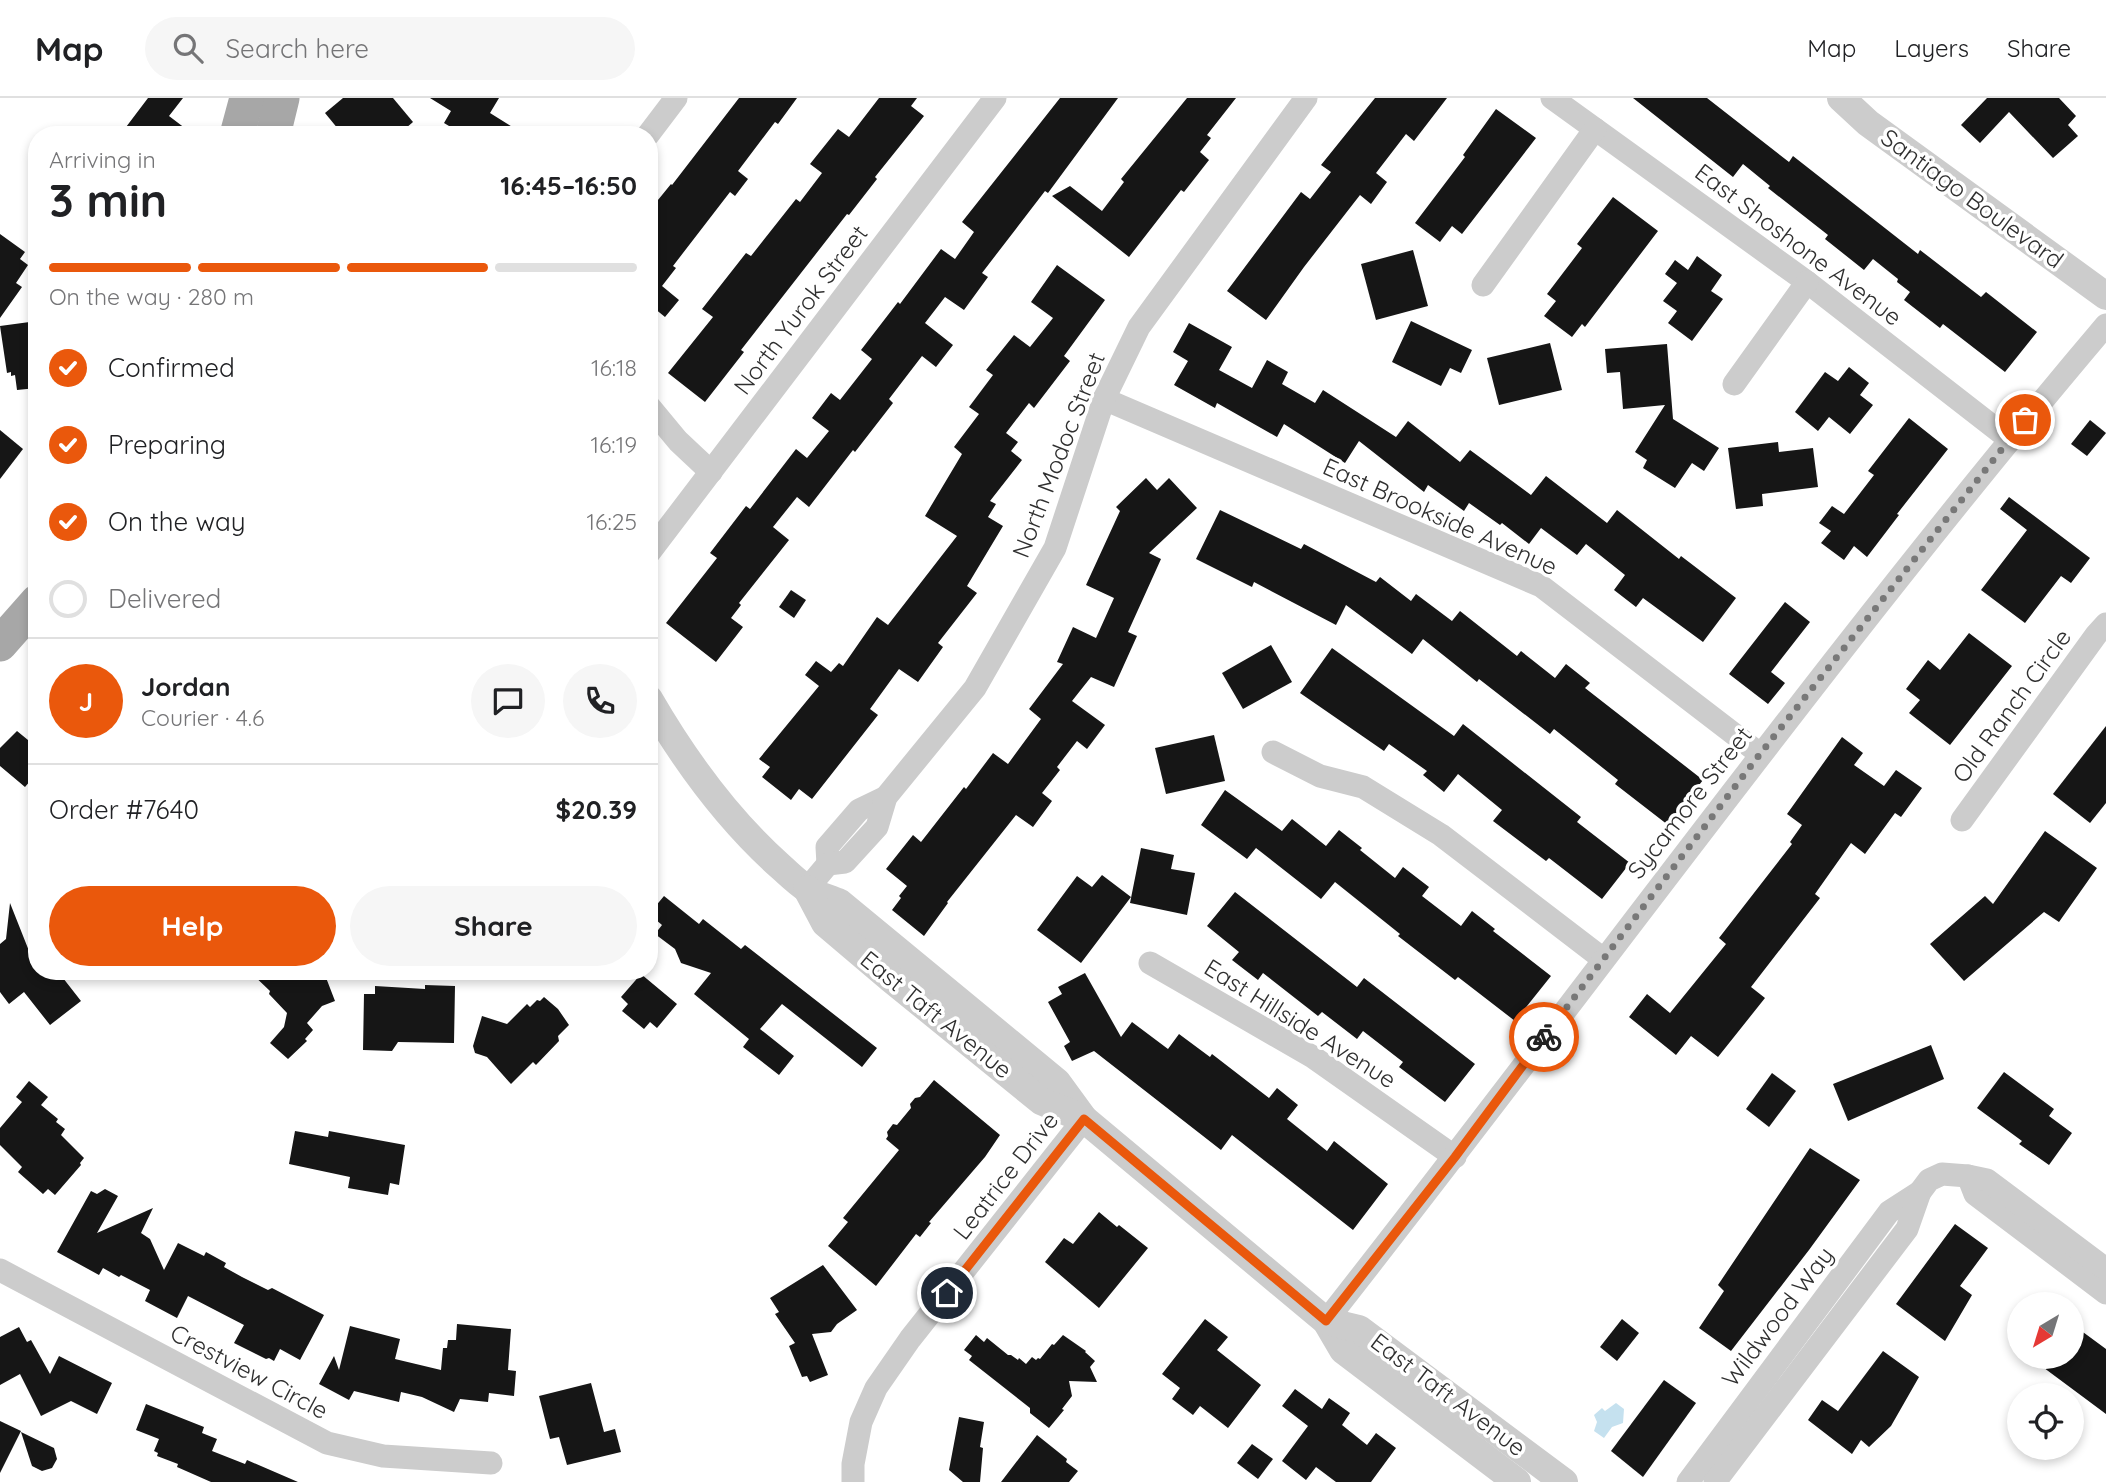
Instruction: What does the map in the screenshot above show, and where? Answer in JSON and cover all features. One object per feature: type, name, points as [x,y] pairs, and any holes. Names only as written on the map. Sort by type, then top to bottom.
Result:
[{"type":"main road","points":[[239,126],[247,98]]},
{"type":"main road","points":[[276,126],[282,98]]},
{"type":"main road","points":[[0,644],[28,612]]},
{"type":"street","points":[[656,126],[676,98]]},
{"type":"street","name":"North Yurok Street","points":[[658,540],[995,98]]},
{"type":"street","name":"North Modoc Street","points":[[807,889],[828,864],[827,846],[859,810],[886,797],[975,688],[1055,548],[1104,399],[1139,327],[1306,98]]},
{"type":"street","name":"East Shoshone Avenue","points":[[1552,98],[1807,282],[2009,439]]},
{"type":"street","name":"Santiago Boulevard","points":[[1841,98],[1868,123],[2106,296]]},
{"type":"street","points":[[1483,285],[1595,129]]},
{"type":"street","points":[[1734,384],[1807,282]]},
{"type":"street","name":"Sycamore Street","points":[[1326,1321],[1455,1157],[1760,754],[2009,439],[2106,325]]},
{"type":"street","name":"East Brookside Avenue","points":[[1104,399],[1541,586],[1760,754]]},
{"type":"street","points":[[658,417],[678,441],[711,472]]},
{"type":"street","name":"Old Ranch Circle","points":[[1962,820],[2106,624]]},
{"type":"street","name":"East Taft Avenue","points":[[658,714],[714,795],[749,836],[807,889],[840,903],[1037,1065],[1057,1082],[1084,1119],[1326,1321],[1343,1350],[1517,1482]]},
{"type":"street","points":[[1273,752],[1320,776],[1363,787],[1441,835],[1603,959]]},
{"type":"street","name":"East Hillside Avenue","points":[[1150,963],[1313,1057],[1455,1157]]},
{"type":"street","name":"Leatrice Drive","points":[[853,1482],[853,1464],[861,1422],[876,1388],[910,1339],[1084,1119]]},
{"type":"street","name":"Wildwood Way","points":[[1688,1482],[1761,1403],[1907,1229],[1920,1192],[1928,1180],[1942,1174],[1968,1175]]},
{"type":"street","points":[[1968,1175],[1987,1180],[2106,1269]]},
{"type":"street","points":[[1968,1175],[1975,1194],[2106,1293]]},
{"type":"street","name":"Crestview Circle","points":[[0,1270],[327,1443],[383,1456],[491,1463]]},
{"type":"street","name":"East Taft Avenue","points":[[1326,1321],[1359,1329],[1564,1482]]},
{"type":"street","name":"Wildwood Way","points":[[1714,1482],[1761,1403]]},
{"type":"water","points":[[1616,1403],[1624,1409],[1623,1423],[1612,1427],[1604,1438],[1594,1431],[1597,1422],[1594,1415],[1602,1408],[1605,1411]]},
{"type":"building","points":[[148,98],[183,98],[169,116],[182,126],[127,126]]},
{"type":"building","points":[[343,98],[393,98],[413,122],[408,126],[336,126],[325,113]]},
{"type":"building","points":[[430,98],[499,98],[490,113],[511,126],[449,126],[444,123],[451,111]]},
{"type":"building","points":[[739,98],[797,98],[738,171],[748,179],[735,196],[730,192],[673,266],[676,268],[662,286],[679,300],[665,317],[658,311],[658,200]]},
{"type":"building","points":[[879,98],[917,98],[911,106],[924,116],[741,350],[744,352],[705,402],[668,373],[713,317],[702,309],[746,253],[751,256],[796,199],[800,202],[822,173],[810,164],[838,129],[849,137]]},
{"type":"building","points":[[1060,98],[1118,98],[1048,193],[1045,191],[982,273],[988,277],[964,310],[945,297],[925,323],[953,345],[936,367],[922,356],[889,399],[893,403],[809,507],[797,497],[773,527],[789,540],[739,603],[741,605],[731,618],[743,627],[716,662],[666,623],[717,558],[710,553],[746,506],[750,509],[796,449],[807,458],[829,431],[812,418],[831,393],[840,400],[872,359],[861,350],[941,249],[955,259],[974,232],[962,222]]},
{"type":"building","points":[[1187,98],[1236,98],[1207,135],[1211,138],[1200,152],[1209,160],[1184,192],[1181,190],[1129,257],[1052,196],[1070,186],[1102,211],[1124,182],[1121,179]]},
{"type":"building","points":[[1375,98],[1447,98],[1414,141],[1406,134],[1376,173],[1387,182],[1371,204],[1360,195],[1266,320],[1227,291],[1301,192],[1310,199],[1331,172],[1321,165]]},
{"type":"building","points":[[1633,98],[1707,98],[1789,162],[1793,156],[1918,254],[1920,250],[1981,297],[1986,292],[2037,332],[2005,372],[1943,324],[1940,328],[1904,300],[1910,292],[1873,259],[1864,270],[1825,239],[1828,235],[1768,188],[1770,186],[1743,164],[1733,177]]},
{"type":"building","points":[[1987,98],[2059,98],[2076,116],[2068,125],[2078,136],[2053,158],[2009,112],[1980,143],[1961,125]]},
{"type":"building","points":[[1496,109],[1536,138],[1462,234],[1452,226],[1440,242],[1415,223],[1465,157],[1463,155]]},
{"type":"building","points":[[1613,197],[1658,231],[1585,327],[1582,324],[1572,337],[1544,316],[1556,301],[1547,294],[1582,248],[1577,244]]},
{"type":"building","points":[[0,234],[25,252],[20,259],[28,265],[16,283],[22,287],[0,318]]},
{"type":"building","points":[[1413,250],[1428,306],[1376,320],[1361,264]]},
{"type":"building","points":[[1697,256],[1722,275],[1711,291],[1723,299],[1692,341],[1668,323],[1677,311],[1663,301],[1677,283],[1665,274],[1675,260],[1688,270]]},
{"type":"building","points":[[1057,265],[1105,300],[1064,356],[1070,361],[1034,408],[1029,403],[1006,433],[1018,442],[1011,451],[1022,460],[990,501],[996,504],[988,517],[1003,526],[967,586],[977,593],[938,643],[943,647],[918,682],[899,669],[870,709],[878,715],[812,799],[799,789],[791,800],[762,777],[770,767],[759,759],[819,686],[805,675],[816,661],[831,672],[839,663],[843,666],[877,617],[888,625],[957,536],[925,516],[962,454],[954,447],[979,414],[969,407],[993,375],[986,370],[1014,335],[1030,347],[1053,318],[1031,302]]},
{"type":"building","points":[[1411,321],[1472,350],[1461,373],[1450,368],[1441,386],[1392,362]]},
{"type":"building","points":[[28,322],[28,389],[17,390],[15,375],[7,373],[0,326]]},
{"type":"building","points":[[1189,323],[1232,347],[1219,370],[1252,388],[1267,360],[1288,372],[1282,384],[1315,403],[1323,390],[1396,437],[1408,421],[1460,462],[1470,450],[1531,495],[1546,476],[1607,523],[1617,510],[1679,559],[1681,556],[1736,598],[1703,642],[1643,598],[1636,607],[1614,590],[1625,575],[1586,544],[1577,555],[1541,528],[1529,544],[1502,523],[1500,525],[1469,503],[1464,511],[1428,485],[1424,492],[1359,441],[1345,463],[1284,424],[1277,437],[1217,403],[1215,408],[1174,385],[1188,361],[1173,352]]},
{"type":"building","points":[[1550,343],[1562,390],[1499,405],[1487,358]]},
{"type":"building","points":[[1667,344],[1673,419],[1719,448],[1704,471],[1692,463],[1675,488],[1643,468],[1647,460],[1635,452],[1665,405],[1623,409],[1620,372],[1607,373],[1605,349]]},
{"type":"building","points":[[1849,367],[1869,383],[1860,395],[1873,405],[1850,434],[1829,417],[1818,431],[1795,412],[1825,372],[1838,381]]},
{"type":"building","points":[[1909,418],[1948,449],[1867,557],[1854,546],[1844,560],[1821,543],[1831,531],[1819,523],[1832,506],[1844,514],[1874,475],[1868,471]]},
{"type":"building","points":[[2090,420],[2106,433],[2087,456],[2071,444]]},
{"type":"building","points":[[0,430],[23,449],[0,479]]},
{"type":"building","points":[[1778,442],[1779,452],[1813,448],[1818,487],[1762,494],[1763,506],[1736,509],[1728,448]]},
{"type":"building","points":[[1146,478],[1157,490],[1169,478],[1197,508],[1149,553],[1161,559],[1128,632],[1137,636],[1114,687],[1091,677],[1072,701],[1105,725],[1087,749],[1077,741],[1057,767],[1060,770],[1042,793],[1052,801],[1033,827],[1016,815],[947,902],[924,936],[892,910],[907,886],[886,869],[913,835],[921,842],[993,753],[1008,764],[1041,719],[1029,709],[1063,664],[1057,662],[1073,627],[1096,638],[1114,598],[1086,585],[1120,511],[1116,507]]},
{"type":"building","points":[[2009,497],[2090,558],[2071,583],[2061,576],[2025,623],[1981,590],[2027,530],[2000,509]]},
{"type":"building","points":[[1220,510],[1301,549],[1304,544],[1376,582],[1380,577],[1411,601],[1416,594],[1452,621],[1460,611],[1517,656],[1521,651],[1555,678],[1566,664],[1590,683],[1585,688],[1703,780],[1668,825],[1615,784],[1618,780],[1554,729],[1550,734],[1423,639],[1412,654],[1346,605],[1336,625],[1254,582],[1252,587],[1196,559]]},
{"type":"building","points":[[791,590],[806,600],[794,618],[779,607]]},
{"type":"building","points":[[1785,602],[1810,622],[1771,672],[1785,683],[1768,704],[1729,674]]},
{"type":"building","points":[[1969,633],[2012,666],[1950,745],[1909,713],[1920,700],[1906,689],[1928,660],[1940,670]]},
{"type":"building","points":[[1271,645],[1292,682],[1243,709],[1222,673]]},
{"type":"building","points":[[1332,648],[1454,736],[1463,724],[1581,817],[1577,822],[1630,863],[1602,899],[1549,858],[1546,861],[1493,821],[1502,810],[1458,774],[1444,792],[1423,775],[1427,771],[1389,744],[1384,751],[1300,693]]},
{"type":"building","points":[[2106,726],[2106,803],[2090,823],[2053,794]]},
{"type":"building","points":[[17,731],[28,740],[28,784],[25,787],[0,766],[0,748]]},
{"type":"building","points":[[1214,735],[1225,781],[1166,794],[1155,748]]},
{"type":"building","points":[[1842,737],[1863,753],[1854,765],[1884,786],[1896,770],[1922,788],[1901,817],[1895,813],[1865,854],[1851,843],[1815,894],[1820,898],[1751,987],[1765,998],[1718,1057],[1691,1036],[1676,1055],[1629,1017],[1647,994],[1670,1013],[1726,944],[1719,938],[1792,844],[1790,842],[1802,825],[1787,814]]},
{"type":"building","points":[[1225,790],[1282,831],[1292,819],[1326,846],[1339,830],[1395,878],[1403,867],[1429,887],[1422,896],[1461,926],[1472,911],[1495,929],[1493,931],[1551,976],[1515,1021],[1398,936],[1400,934],[1335,882],[1321,899],[1256,848],[1247,859],[1201,825]]},
{"type":"building","points":[[2045,831],[2097,868],[2059,922],[2044,912],[1964,981],[1930,944],[1985,896],[1993,904]]},
{"type":"building","points":[[1141,848],[1174,855],[1171,869],[1195,873],[1187,915],[1130,903]]},
{"type":"building","points":[[1102,875],[1131,897],[1081,963],[1037,930],[1077,876],[1092,887]]},
{"type":"building","points":[[1235,892],[1357,987],[1364,978],[1475,1064],[1445,1102],[1399,1067],[1403,1062],[1363,1031],[1357,1039],[1322,1012],[1318,1016],[1263,973],[1258,980],[1232,960],[1239,952],[1207,926]]},
{"type":"building","points":[[664,896],[699,924],[703,919],[741,949],[745,945],[877,1048],[862,1067],[782,1004],[760,1029],[794,1056],[779,1075],[743,1047],[749,1039],[694,994],[711,973],[681,963],[675,949],[658,936],[662,925],[658,922],[658,903]]},
{"type":"building","points":[[10,903],[28,948],[28,980],[65,980],[81,1001],[50,1025],[24,992],[9,1004],[0,992],[0,944],[6,939]]},
{"type":"building","points":[[1085,973],[1121,1037],[1132,1022],[1168,1049],[1179,1034],[1210,1057],[1212,1054],[1269,1098],[1277,1088],[1298,1105],[1287,1119],[1327,1151],[1334,1141],[1388,1184],[1353,1230],[1232,1135],[1221,1150],[1094,1051],[1072,1061],[1064,1046],[1070,1042],[1048,1002],[1062,994],[1058,987]]},
{"type":"building","points":[[258,980],[327,980],[335,1001],[322,1006],[307,1023],[313,1030],[305,1039],[307,1041],[288,1059],[270,1043],[284,1027],[287,1013],[269,994],[270,991]]},
{"type":"building","points":[[636,980],[648,980],[677,1004],[657,1028],[650,1022],[644,1029],[622,1011],[628,1004],[621,997]]},
{"type":"building","points":[[425,985],[455,986],[454,1043],[398,1042],[392,1051],[363,1050],[364,994],[375,994],[375,986],[425,989]]},
{"type":"building","points":[[544,997],[558,1009],[569,1025],[558,1036],[559,1041],[536,1065],[533,1062],[511,1084],[487,1057],[475,1053],[473,1046],[482,1016],[507,1024],[527,1004],[530,1007]]},
{"type":"building","points":[[1931,1045],[1944,1079],[1848,1121],[1833,1084]]},
{"type":"building","points":[[2004,1072],[2054,1109],[2049,1116],[2072,1133],[2049,1165],[2019,1144],[2022,1141],[1977,1108]]},
{"type":"building","points":[[1772,1073],[1796,1091],[1769,1127],[1746,1109]]},
{"type":"building","points":[[934,1080],[1000,1135],[985,1157],[929,1222],[931,1223],[920,1237],[916,1234],[876,1286],[828,1246],[848,1222],[843,1218],[899,1150],[886,1139],[887,1132],[893,1124],[897,1125],[911,1108],[910,1104],[920,1097]]},
{"type":"building","points":[[29,1081],[48,1097],[41,1105],[58,1119],[56,1122],[65,1129],[61,1135],[84,1158],[55,1195],[48,1189],[43,1194],[18,1172],[22,1167],[0,1145],[0,1128],[22,1102],[16,1097]]},
{"type":"building","points":[[295,1131],[328,1137],[329,1131],[405,1145],[399,1185],[390,1183],[388,1195],[348,1188],[350,1177],[289,1164]]},
{"type":"building","points":[[1810,1148],[1860,1180],[1731,1351],[1699,1328],[1724,1291],[1718,1285]]},
{"type":"building","points":[[105,1189],[118,1196],[97,1233],[153,1208],[141,1233],[150,1239],[164,1270],[178,1243],[204,1256],[206,1252],[226,1263],[224,1267],[242,1277],[268,1290],[272,1288],[324,1315],[300,1360],[280,1349],[274,1361],[266,1359],[234,1343],[244,1325],[188,1296],[177,1318],[145,1301],[150,1290],[103,1268],[99,1275],[57,1252],[91,1191],[97,1194]]},
{"type":"building","points":[[1099,1212],[1148,1248],[1099,1308],[1045,1262],[1064,1238],[1073,1244]]},
{"type":"building","points":[[1955,1224],[1988,1248],[1960,1286],[1972,1295],[1945,1341],[1896,1304]]},
{"type":"building","points":[[823,1265],[857,1310],[837,1324],[831,1332],[812,1334],[828,1375],[810,1382],[807,1376],[802,1377],[789,1346],[795,1343],[775,1314],[779,1312],[770,1298]]},
{"type":"building","points":[[1205,1319],[1228,1337],[1217,1350],[1261,1385],[1228,1428],[1200,1406],[1193,1415],[1172,1399],[1180,1388],[1162,1374]]},
{"type":"building","points":[[1622,1319],[1639,1333],[1617,1361],[1600,1347]]},
{"type":"building","points":[[457,1324],[511,1329],[508,1370],[516,1371],[514,1396],[489,1393],[488,1402],[460,1399],[454,1412],[422,1397],[401,1392],[399,1402],[354,1391],[349,1400],[319,1384],[334,1356],[339,1370],[350,1326],[400,1339],[395,1359],[441,1370],[443,1348],[447,1348],[448,1340],[456,1340]]},
{"type":"building","points":[[19,1327],[27,1342],[31,1340],[50,1374],[59,1356],[112,1383],[97,1414],[71,1401],[41,1416],[20,1374],[0,1385],[0,1337]]},
{"type":"building","points":[[2084,1333],[2106,1349],[2106,1414],[2084,1398],[2084,1383],[2064,1383],[2045,1369],[2084,1369]]},
{"type":"building","points":[[976,1335],[984,1342],[987,1338],[1008,1355],[1018,1360],[1019,1358],[1026,1364],[1032,1357],[1040,1359],[1063,1335],[1095,1361],[1090,1367],[1097,1382],[1069,1381],[1072,1396],[1049,1428],[1030,1413],[1030,1408],[969,1360],[972,1356],[964,1350]]},
{"type":"building","points":[[1883,1351],[1919,1377],[1891,1426],[1869,1447],[1861,1440],[1852,1454],[1808,1420],[1822,1400],[1838,1411]]},
{"type":"building","points":[[1664,1380],[1696,1403],[1643,1477],[1611,1451]]},
{"type":"building","points":[[591,1383],[604,1432],[615,1429],[621,1452],[567,1465],[559,1437],[550,1439],[539,1396]]},
{"type":"building","points":[[1295,1389],[1322,1409],[1329,1398],[1350,1413],[1342,1425],[1367,1445],[1376,1433],[1396,1448],[1371,1482],[1336,1482],[1316,1467],[1306,1480],[1282,1461],[1308,1426],[1282,1406]]},
{"type":"building","points":[[146,1404],[204,1427],[202,1433],[217,1439],[212,1451],[245,1464],[247,1460],[298,1482],[211,1482],[177,1467],[178,1464],[157,1456],[158,1453],[154,1451],[159,1439],[136,1430]]},
{"type":"building","points":[[959,1417],[984,1422],[980,1447],[983,1448],[980,1482],[963,1482],[949,1470]]},
{"type":"building","points":[[0,1421],[21,1431],[0,1473]]},
{"type":"building","points":[[21,1432],[54,1448],[57,1459],[52,1468],[42,1471],[32,1466]]},
{"type":"building","points":[[1037,1435],[1078,1471],[1069,1482],[1001,1482]]},
{"type":"building","points":[[1252,1444],[1273,1459],[1258,1479],[1237,1463]]},
{"type":"way so far","points":[[1544,1037],[1760,754],[2025,420]]},
{"type":"route","points":[[947,1293],[1084,1119],[1326,1321],[1455,1157],[1544,1037]]}]
